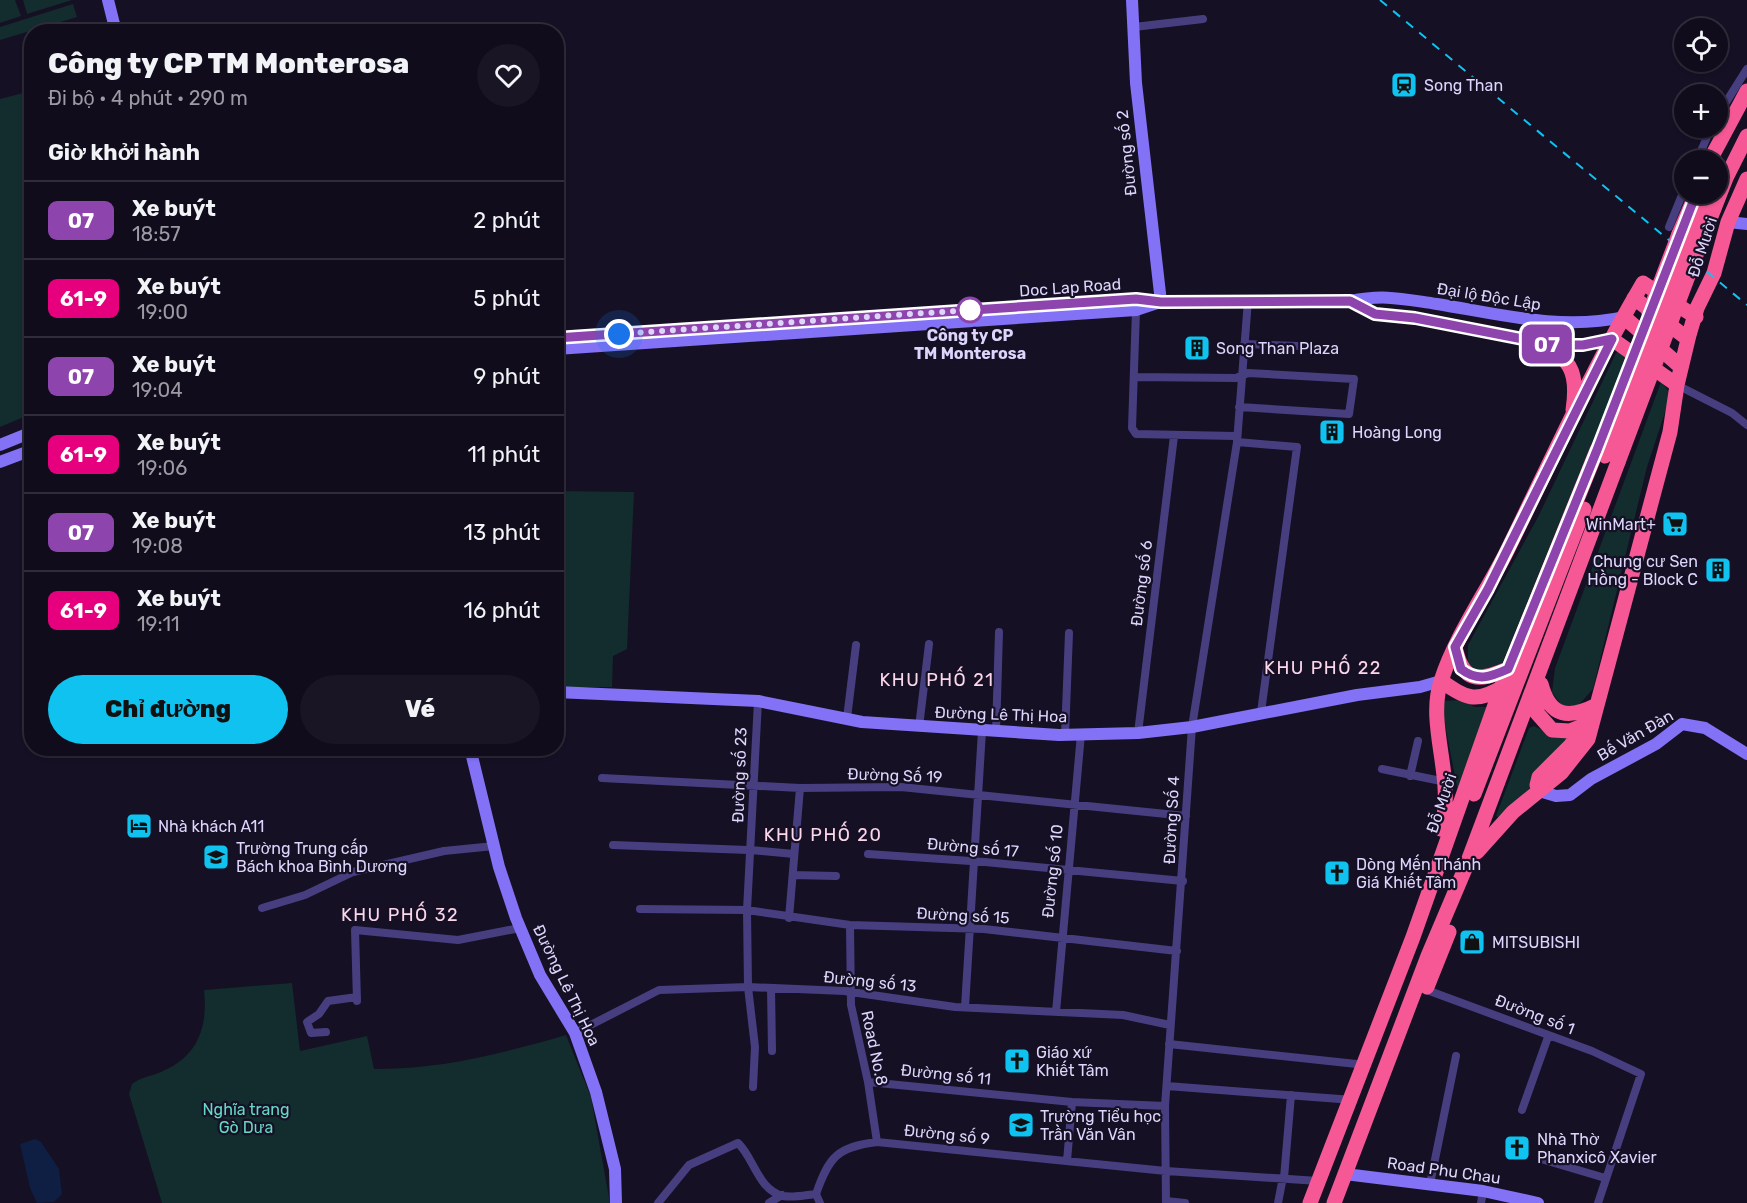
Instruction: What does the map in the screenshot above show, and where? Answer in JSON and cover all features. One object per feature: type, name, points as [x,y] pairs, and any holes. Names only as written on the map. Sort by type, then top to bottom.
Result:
[{"type":"highway","points":[[1715,150],[1747,91]]},
{"type":"highway","points":[[1727,150],[1747,107]]},
{"type":"highway","name":"Đỗ Mười","points":[[1689,239],[1726,178],[1747,136]]},
{"type":"highway","name":"Đỗ Mười","points":[[1689,239],[1747,157]]},
{"type":"highway","name":"Đỗ Mười","points":[[1597,702],[1602,693],[1670,432],[1677,385],[1688,339],[1701,298],[1706,292],[1728,222],[1747,179]]},
{"type":"highway","name":"Đỗ Mười","points":[[1689,239],[1694,204]]},
{"type":"highway","name":"Đỗ Mười","points":[[1689,239],[1703,204]]},
{"type":"highway","points":[[1611,458],[1689,239]]},
{"type":"highway","points":[[1422,988],[1482,846],[1538,685],[1611,458],[1689,239]]},
{"type":"highway","points":[[1414,955],[1413,925],[1447,811],[1437,694],[1455,647],[1488,589],[1612,339],[1643,283],[1696,316]]},
{"type":"highway","points":[[1634,298],[1688,339]]},
{"type":"highway","points":[[1624,317],[1681,367]]},
{"type":"highway","points":[[1612,339],[1677,385]]},
{"type":"highway","points":[[1534,341],[1559,352],[1574,375],[1575,399],[1571,421]]},
{"type":"highway","name":"Đỗ Mười","points":[[1365,1065],[1414,955],[1513,674],[1611,458]]},
{"type":"highway","points":[[1455,647],[1461,669],[1469,675],[1486,678],[1513,674]]},
{"type":"highway","points":[[1441,681],[1460,694],[1473,699],[1489,696],[1501,688],[1513,674]]},
{"type":"highway","points":[[1538,685],[1547,702],[1561,712],[1578,714],[1597,702]]},
{"type":"highway","points":[[1538,685],[1537,712],[1552,730],[1570,731],[1585,724]]},
{"type":"highway","points":[[1334,1203],[1350,1174],[1467,864],[1538,685]]},
{"type":"highway","name":"Đỗ Mười","points":[[1319,1203],[1352,1100],[1413,938],[1501,688]]},
{"type":"highway","points":[[1539,791],[1537,785],[1539,777],[1571,745],[1597,702]]},
{"type":"highway","points":[[1467,864],[1497,828],[1561,773],[1582,750],[1592,727],[1597,702]]},
{"type":"highway","name":"Đỗ Mười","points":[[1310,1203],[1352,1100]]},
{"type":"highway","points":[[1344,1203],[1350,1174]]},
{"type":"street","points":[[108,0],[114,24]]},
{"type":"street","name":"Đường số 2","points":[[1132,0],[1136,83],[1161,302]]},
{"type":"street","points":[[1134,27],[1203,19]]},
{"type":"street","points":[[1728,99],[1747,69]]},
{"type":"street","points":[[1685,204],[1689,239]]},
{"type":"street","points":[[1728,222],[1747,224]]},
{"type":"street","name":"Đại lộ Độc Lập","points":[[1161,302],[1350,301],[1379,295],[1562,324],[1587,324],[1624,317]]},
{"type":"street","name":"Doc Lap Road","points":[[564,337],[1136,299],[1161,302]]},
{"type":"street","name":"Đường Số 4","points":[[1166,1202],[1165,1106],[1183,882],[1192,727],[1237,439],[1248,300]]},
{"type":"street","name":"Đại lộ Độc Lập","points":[[1350,301],[1375,314],[1415,318],[1534,341],[1573,346],[1612,339]]},
{"type":"street","name":"Doc Lap Road","points":[[564,348],[1136,310],[1161,302]]},
{"type":"street","points":[[1136,310],[1132,428],[1136,434],[1237,439],[1297,447],[1261,712]]},
{"type":"street","points":[[1244,344],[1299,346]]},
{"type":"street","points":[[1134,377],[1236,378],[1248,373],[1354,379],[1349,414],[1239,407]]},
{"type":"street","points":[[1677,385],[1732,413],[1747,425]]},
{"type":"street","points":[[0,445],[24,435]]},
{"type":"street","name":"Đường số 6","points":[[1138,733],[1174,436]]},
{"type":"street","points":[[0,462],[24,453]]},
{"type":"street","points":[[996,732],[999,632]]},
{"type":"street","points":[[1065,735],[1069,633]]},
{"type":"street","points":[[919,727],[929,644]]},
{"type":"street","points":[[848,718],[856,645]]},
{"type":"street","name":"Đường Lê Thị Hoa","points":[[564,692],[758,701],[862,722],[1065,735],[1138,733],[1192,727],[1357,694],[1420,687],[1441,681]]},
{"type":"street","name":"Đường số 23","points":[[753,1087],[755,1047],[748,987],[747,910],[758,701]]},
{"type":"street","name":"Bế Văn Đàn","points":[[1539,791],[1556,796],[1570,795],[1591,779],[1656,744],[1682,724],[1705,728],[1747,754]]},
{"type":"street","points":[[965,1007],[982,731]]},
{"type":"street","name":"Đường số 10","points":[[1056,1012],[1081,734]]},
{"type":"street","points":[[1410,776],[1418,741]]},
{"type":"street","name":"Đường Lê Thị Hoa","points":[[472,756],[494,846],[520,928],[540,975],[575,1034],[604,1119],[615,1169],[616,1203]]},
{"type":"street","points":[[1382,769],[1446,782]]},
{"type":"street","name":"Đường Số 19","points":[[602,778],[754,787],[901,787],[1186,816]]},
{"type":"street","points":[[789,918],[800,788]]},
{"type":"street","points":[[613,845],[750,850],[794,854]]},
{"type":"street","points":[[262,908],[305,895],[353,872],[444,851],[494,846]]},
{"type":"street","name":"Đường số 17","points":[[868,854],[974,861],[1183,882]]},
{"type":"street","points":[[792,875],[836,876]]},
{"type":"street","points":[[640,909],[747,910]]},
{"type":"street","name":"Đường số 15","points":[[747,910],[789,918],[850,925],[970,928],[1177,951]]},
{"type":"street","name":"Road No.8","points":[[850,925],[851,1005],[868,1082],[877,1142]]},
{"type":"street","points":[[326,1032],[311,1033],[307,1022],[319,1014],[328,1001],[357,999],[356,930],[458,940],[520,928]]},
{"type":"street","name":"Đường số 13","points":[[575,1034],[659,990],[748,987],[851,991],[965,1007],[1123,1015],[1170,1025]]},
{"type":"street","points":[[771,988],[772,1051]]},
{"type":"street","name":"Đường số 1","points":[[1422,988],[1592,1051],[1641,1074],[1605,1178]]},
{"type":"street","points":[[1522,1110],[1548,1036]]},
{"type":"street","points":[[1169,1044],[1365,1065]]},
{"type":"street","points":[[1430,1184],[1456,1056]]},
{"type":"street","name":"Đường số 11","points":[[868,1082],[1072,1102],[1165,1106]]},
{"type":"street","points":[[1167,1086],[1352,1100]]},
{"type":"street","points":[[1278,1203],[1284,1178],[1291,1095]]},
{"type":"street","points":[[1067,1161],[1072,1102]]},
{"type":"street","name":"Đường số 9","points":[[818,1198],[824,1172],[837,1153],[856,1144],[877,1142],[1166,1171],[1318,1180]]},
{"type":"street","points":[[658,1203],[689,1165],[738,1143],[763,1182],[782,1196]]},
{"type":"street","points":[[1541,1159],[1605,1178],[1598,1203]]},
{"type":"street","name":"Road Phu Chau","points":[[1350,1174],[1430,1184],[1482,1197],[1538,1203]]},
{"type":"street","points":[[769,1203],[782,1196],[818,1198]]},
{"type":"street","points":[[1166,1202],[1185,1203]]},
{"type":"green space","points":[[0,0],[15,0],[21,16],[0,23]]},
{"type":"green space","points":[[23,0],[72,0],[27,14]]},
{"type":"green space","points":[[73,4],[77,17],[54,24],[24,24],[24,33],[0,40],[0,27]]},
{"type":"green space","points":[[24,93],[24,417],[0,427],[0,99]]},
{"type":"green space","points":[[1620,351],[1627,355],[1530,609],[1507,659],[1498,670],[1481,677],[1468,664],[1468,645],[1538,517],[1616,353]]},
{"type":"green space","points":[[1661,382],[1671,394],[1647,467],[1593,689],[1577,707],[1562,706],[1552,692],[1555,668]]},
{"type":"green space","points":[[564,491],[634,492],[627,649],[613,656],[612,687],[564,687]]},
{"type":"green space","points":[[1460,700],[1475,707],[1491,707],[1459,797],[1443,714],[1444,701]]},
{"type":"green space","points":[[1534,726],[1557,737],[1574,738],[1533,788],[1498,817],[1496,816],[1529,728]]},
{"type":"green space","name":"Nghĩa trang Gò Dưa","points":[[292,983],[300,1051],[367,1036],[374,1069],[423,1067],[471,1059],[566,1035],[591,1097],[610,1203],[162,1203],[129,1094],[132,1084],[175,1065],[192,1049],[202,1028],[204,990]]},
{"type":"water","points":[[35,1139],[41,1142],[59,1169],[62,1194],[54,1202],[37,1203],[30,1188],[20,1144]]},
{"type":"railway","points":[[1380,0],[1747,305]]},
{"type":"bus line","name":"07","points":[[564,337],[1136,299],[1161,302],[1302,299],[1350,301],[1375,314],[1415,318],[1554,345],[1583,345],[1612,339],[1488,589],[1455,647],[1461,669],[1477,678],[1486,678],[1508,669],[1597,450],[1666,266],[1692,204]]},
{"type":"place","name":"Song Than","points":[[1404,85]]},
{"type":"place","name":"Công ty CP TM Monterosa","points":[[970,310]]},
{"type":"place","name":"Song Than Plaza","points":[[1197,348]]},
{"type":"place","name":"Hoàng Long","points":[[1332,432]]},
{"type":"place","name":"WinMart+","points":[[1675,524]]},
{"type":"place","name":"Chung cư Sen Hồng - Block C","points":[[1718,570]]},
{"type":"place","name":"Nhà khách A11","points":[[139,826]]},
{"type":"place","name":"Trường Trung cấp Bách khoa Bình Dương","points":[[216,857]]},
{"type":"place","name":"Dòng Mến Thánh Giá Khiết Tâm","points":[[1337,873]]},
{"type":"place","name":"MITSUBISHI","points":[[1472,942]]},
{"type":"place","name":"Giáo xứ Khiết Tâm","points":[[1017,1061]]},
{"type":"place","name":"Trường Tiểu học Trần Văn Vân","points":[[1021,1125]]},
{"type":"place","name":"Nhà Thờ Phanxicô Xavier","points":[[1517,1148]]},
{"type":"district","name":"KHU PHỐ 22","points":[[1323,668]]},
{"type":"district","name":"KHU PHỐ 21","points":[[937,680]]},
{"type":"district","name":"KHU PHỐ 20","points":[[823,835]]},
{"type":"district","name":"KHU PHỐ 32","points":[[400,915]]},
{"type":"route","points":[[619,334],[970,310]]}]
